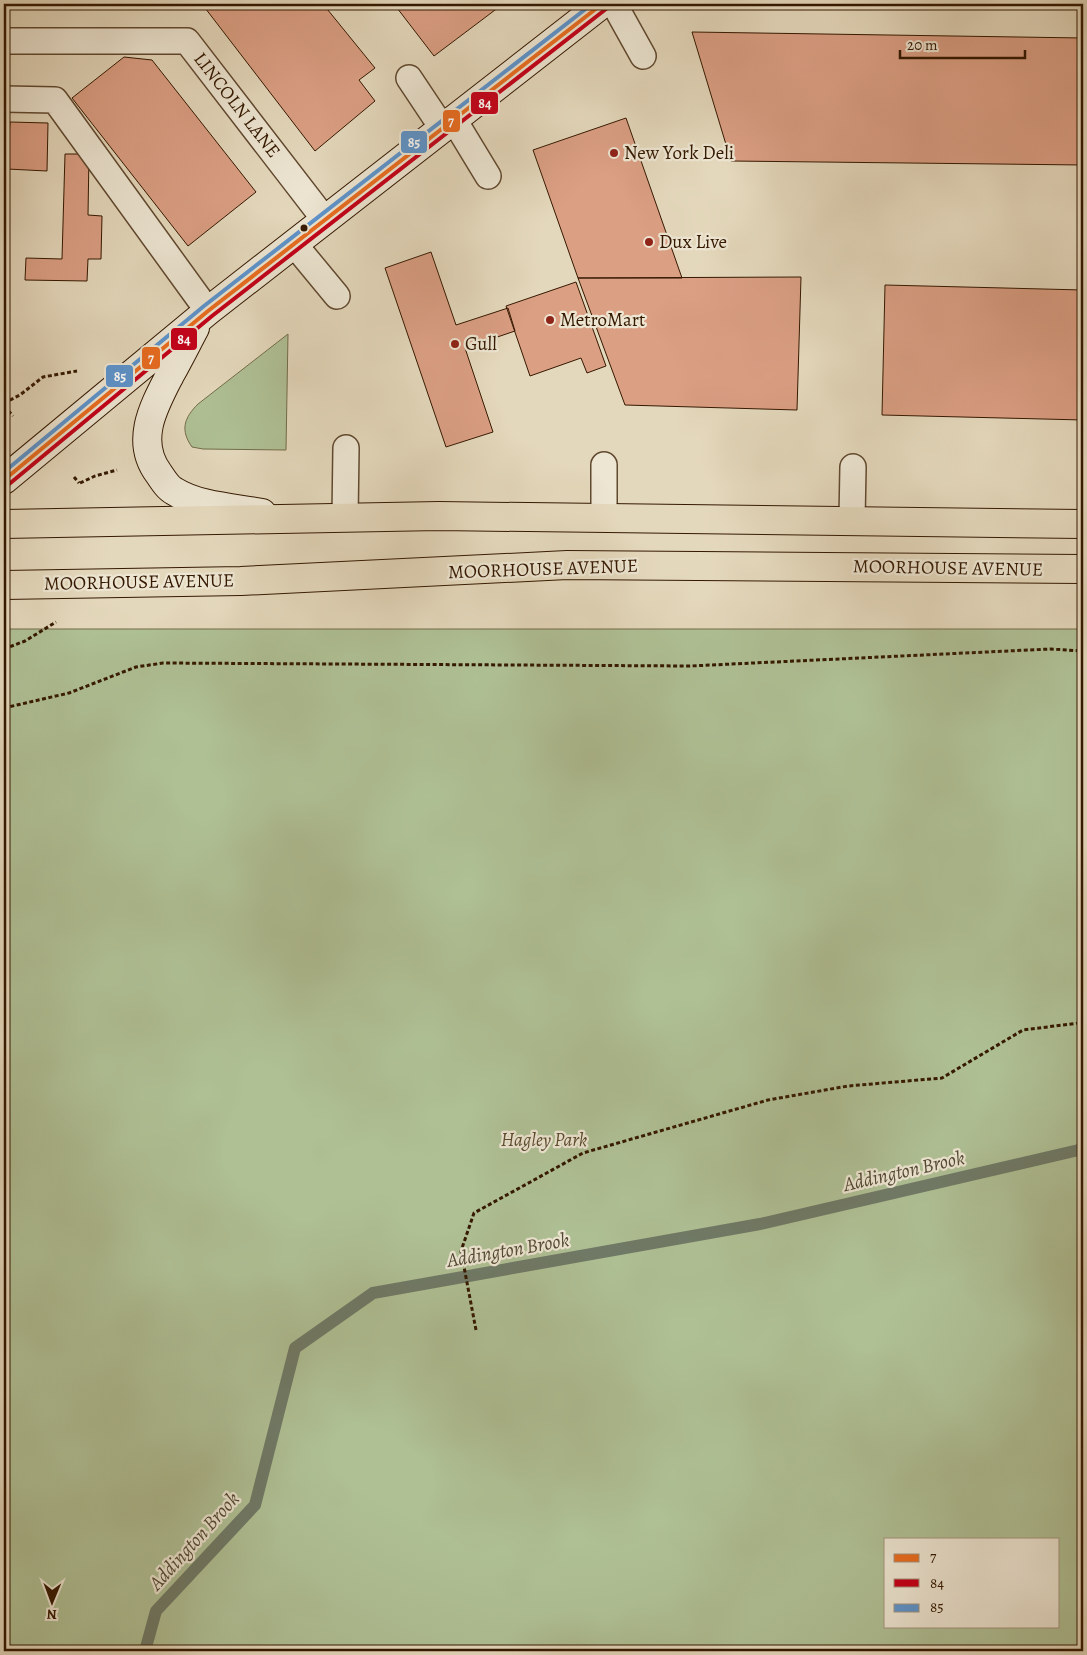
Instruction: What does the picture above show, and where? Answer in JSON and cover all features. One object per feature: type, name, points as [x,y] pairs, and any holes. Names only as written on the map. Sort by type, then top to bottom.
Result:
[{"type":"main road","points":[[4,480],[204,314],[602,4]]},
{"type":"main road","points":[[204,314],[154,407],[149,424],[150,460],[153,467],[172,490],[192,500],[290,518]]},
{"type":"main road","points":[[4,461],[43,446]]},
{"type":"main road","points":[[4,524],[439,516],[1083,524]]},
{"type":"main road","name":"MOORHOUSE AVENUE","points":[[4,585],[240,581],[567,566],[1083,569]]},
{"type":"lane","points":[[614,4],[643,56]]},
{"type":"lane","name":"LINCOLN LANE","points":[[4,41],[187,41],[325,220]]},
{"type":"lane","points":[[409,78],[449,124],[488,176]]},
{"type":"lane","points":[[4,99],[55,100],[204,314]]},
{"type":"lane","points":[[294,244],[337,296]]},
{"type":"lane","points":[[345,518],[346,448]]},
{"type":"lane","points":[[604,465],[604,518]]},
{"type":"lane","points":[[852,520],[853,467]]},
{"type":"path","points":[[13,416],[4,405],[42,377],[61,374]]},
{"type":"path","points":[[80,483],[118,469]]},
{"type":"path","points":[[74,477],[82,488]]},
{"type":"path","points":[[4,650],[25,641],[55,622]]},
{"type":"path","points":[[4,708],[69,693],[136,667],[163,663],[690,666],[1050,649],[1083,651]]},
{"type":"path","points":[[476,1330],[461,1251],[474,1213],[583,1153],[768,1100],[848,1086],[942,1078],[1023,1030],[1083,1024]]},
{"type":"green space","points":[[288,334],[286,450],[203,449],[192,447],[186,435],[185,424],[193,409]]},
{"type":"green space","name":"Hagley Park","points":[[4,629],[1083,629],[1083,1651],[4,1651]]},
{"type":"building","points":[[202,4],[323,4],[375,68],[359,80],[375,101],[315,151]]},
{"type":"building","points":[[394,4],[503,4],[434,56]]},
{"type":"building","points":[[692,32],[1083,38],[1083,165],[731,161]]},
{"type":"building","points":[[124,57],[152,60],[256,192],[188,246],[72,98]]},
{"type":"building","points":[[626,118],[682,278],[578,278],[533,150]]},
{"type":"building","points":[[10,122],[48,123],[47,171],[7,169]]},
{"type":"building","points":[[65,154],[89,154],[88,215],[102,216],[101,259],[88,259],[87,281],[25,280],[26,258],[62,259]]},
{"type":"building","points":[[431,252],[456,325],[508,308],[515,331],[465,348],[493,432],[446,447],[385,268]]},
{"type":"building","points":[[801,277],[797,410],[625,405],[578,278]]},
{"type":"building","name":"MetroMart","points":[[576,282],[606,366],[587,373],[581,358],[530,376],[506,306]]},
{"type":"building","points":[[885,285],[1083,290],[1083,420],[882,415]]},
{"type":"waterway","name":"Addington Brook","points":[[145,1651],[156,1611],[255,1505],[295,1348],[373,1293],[760,1224],[1083,1149]]},
{"type":"transit line","name":"85","points":[[4,472],[204,306],[592,4]]},
{"type":"transit line","name":"7","points":[[4,480],[208,311],[602,4]]},
{"type":"transit line","name":"84","points":[[8,485],[212,316],[606,9]]},
{"type":"place","name":"New York Deli","points":[[614,153]]},
{"type":"place","name":"Dux Live","points":[[649,242]]},
{"type":"place","name":"MetroMart","points":[[550,320]]},
{"type":"place","name":"Gull","points":[[455,344]]}]
